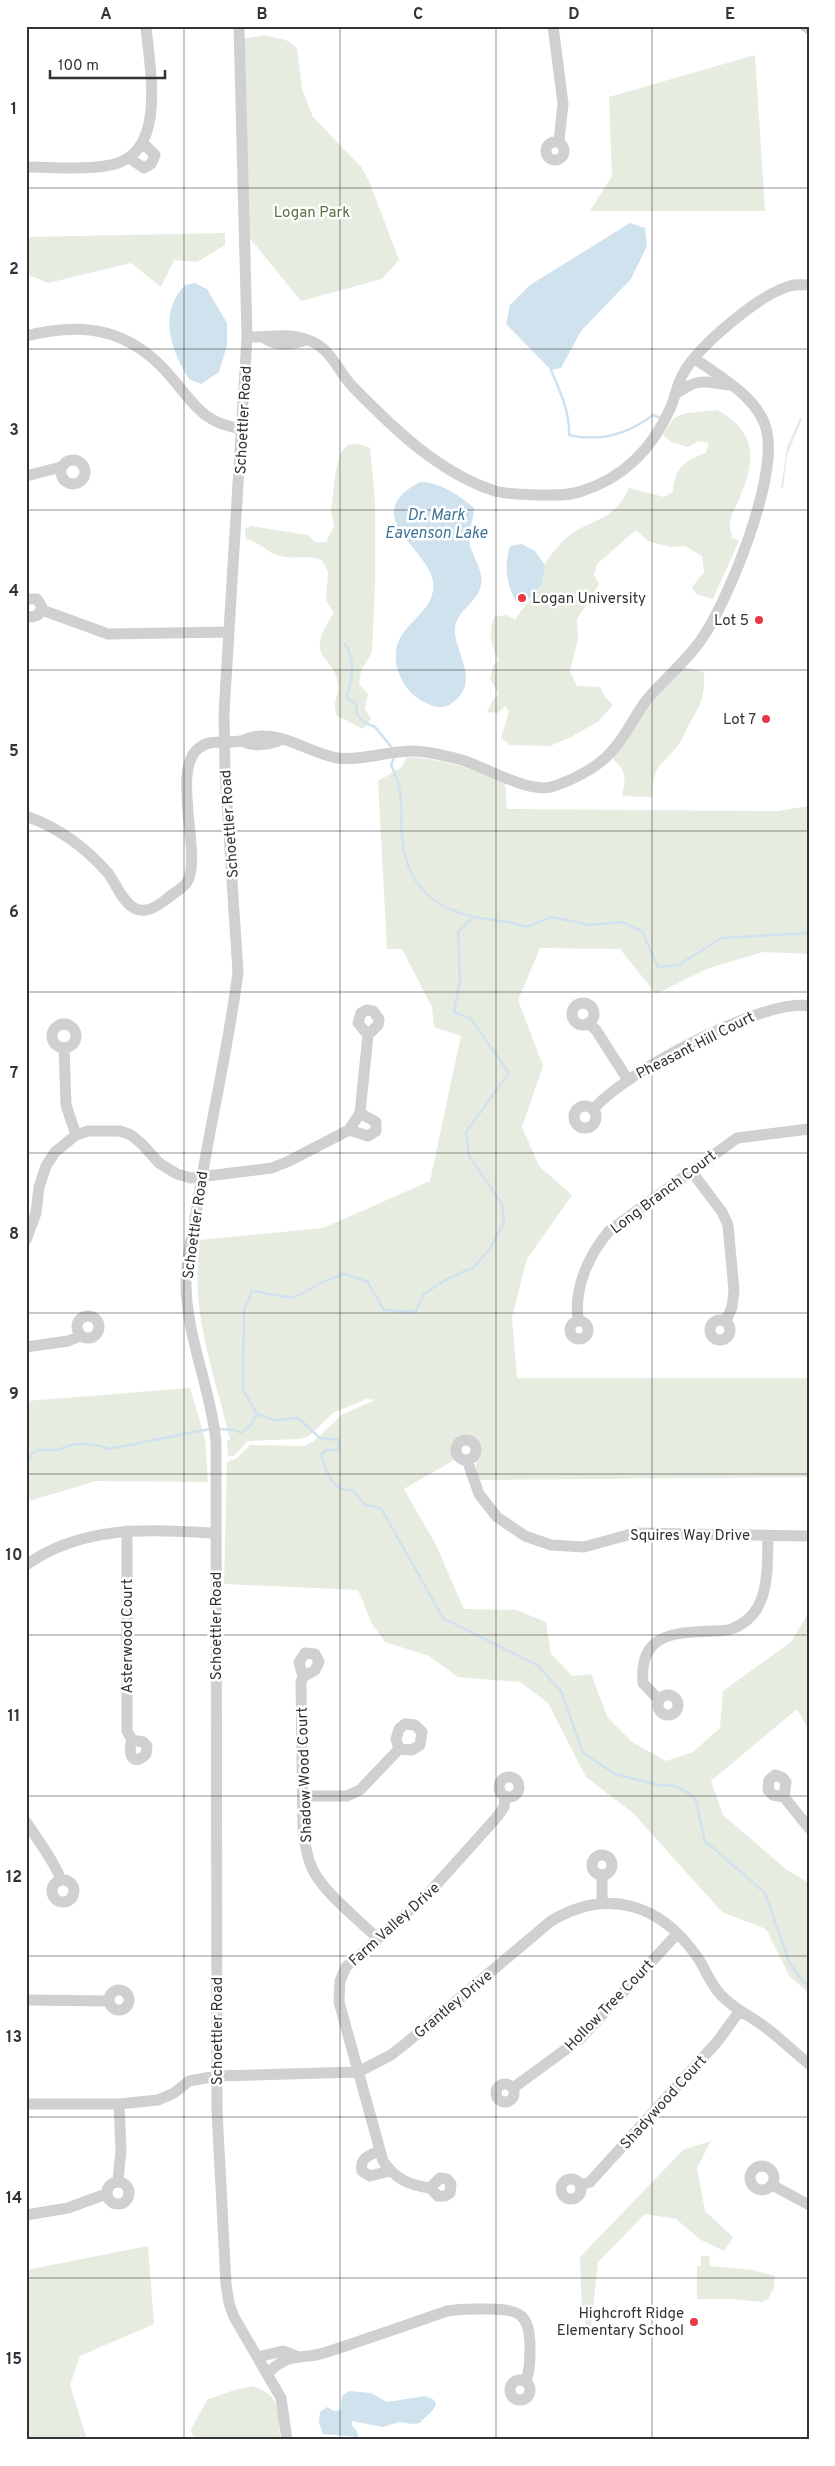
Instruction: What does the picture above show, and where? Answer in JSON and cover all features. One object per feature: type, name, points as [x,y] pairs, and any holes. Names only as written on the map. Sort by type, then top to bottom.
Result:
[{"type":"street","points":[[26,167],[72,168],[117,163],[129,158],[143,143],[151,114],[146,26]]},
{"type":"street","name":"Schoettler Road","points":[[238,26],[247,338],[243,429],[228,632],[224,741],[238,972],[202,1176],[186,1281],[191,1327],[210,1400],[216,1458],[217,2076],[219,2148],[229,2303],[234,2317],[268,2373],[282,2403],[287,2440]]},
{"type":"street","points":[[553,26],[563,104],[559,142]]},
{"type":"street","points":[[805,26],[809,29]]},
{"type":"street","points":[[129,158],[144,168],[151,164],[155,155],[143,143]]},
{"type":"street","points":[[247,338],[263,338],[272,343],[294,344],[305,340],[324,349],[345,379],[414,444],[454,473],[497,491],[522,494],[567,494],[581,492],[616,476],[638,458],[652,443],[677,393],[682,376],[694,358],[723,330],[779,291],[790,286],[809,285]]},
{"type":"street","points":[[26,336],[69,328],[102,332],[123,340],[155,360],[197,409],[208,418],[226,427],[243,429]]},
{"type":"street","points":[[26,816],[42,821],[78,844],[110,876],[131,906],[138,910],[152,909],[187,884],[190,874],[188,762],[198,748],[209,743],[242,741],[248,745],[272,744],[281,740],[337,758],[370,758],[414,751],[459,759],[532,787],[548,788],[575,777],[609,754],[650,696],[700,641],[714,618],[745,550],[760,499],[767,460],[767,433],[760,413],[731,385],[694,358]]},
{"type":"street","points":[[677,393],[692,383],[708,381],[731,385]]},
{"type":"street","points":[[26,476],[61,467]]},
{"type":"street","points":[[26,599],[37,599],[41,604],[42,610]]},
{"type":"street","points":[[42,610],[108,634],[228,632]]},
{"type":"street","points":[[26,616],[35,617],[42,610]]},
{"type":"street","name":"Pheasant Hill Court","points":[[593,1110],[628,1080],[654,1063],[740,1020],[778,1007],[809,1006]]},
{"type":"street","points":[[588,1023],[596,1030],[628,1080]]},
{"type":"street","points":[[26,1240],[36,1213],[39,1187],[46,1166],[55,1152],[76,1135],[88,1131],[120,1131],[131,1135],[159,1164],[177,1174],[191,1178],[272,1168],[289,1162],[349,1130],[360,1113],[368,1035]]},
{"type":"street","points":[[64,1048],[66,1105],[76,1135]]},
{"type":"street","points":[[349,1130],[368,1136],[376,1131],[376,1122],[360,1113]]},
{"type":"street","name":"Long Branch Court","points":[[578,1320],[576,1304],[581,1282],[602,1240],[609,1231],[692,1172],[714,1152],[737,1138],[809,1129]]},
{"type":"street","points":[[692,1172],[722,1212],[728,1225],[734,1291],[732,1307],[726,1321]]},
{"type":"street","points":[[26,1347],[68,1341],[80,1336]]},
{"type":"street","name":"Squires Way Drive","points":[[468,1460],[479,1494],[492,1512],[513,1530],[551,1545],[584,1547],[635,1533],[809,1536]]},
{"type":"street","points":[[26,1565],[51,1550],[75,1540],[98,1534],[127,1531],[215,1533]]},
{"type":"street","name":"Asterwood Court","points":[[127,1531],[127,1730],[132,1740]]},
{"type":"street","points":[[659,1700],[643,1683],[642,1665],[650,1648],[655,1642],[672,1634],[728,1630],[736,1628],[750,1618],[760,1605],[766,1584],[768,1536]]},
{"type":"street","name":"Shadow Wood Court","points":[[303,1677],[301,1682],[303,1829],[306,1850],[316,1874],[377,1938]]},
{"type":"street","points":[[303,1796],[347,1796],[360,1790],[399,1749]]},
{"type":"street","name":"Farm Valley Drive","points":[[390,2171],[379,2150],[339,2002],[338,1991],[346,1967],[450,1872],[497,1818],[504,1807],[505,1796]]},
{"type":"street","points":[[784,1797],[809,1828]]},
{"type":"street","points":[[26,1822],[60,1872],[60,1879]]},
{"type":"street","points":[[602,1876],[602,1902]]},
{"type":"street","name":"Grantley Drive","points":[[26,2104],[119,2104],[158,2100],[174,2093],[189,2080],[217,2076],[358,2072],[391,2055],[405,2044],[550,1921],[565,1912],[602,1902],[628,1905],[646,1911],[665,1922],[698,1958],[720,1995],[739,2012],[764,2026],[809,2064]]},
{"type":"street","name":"Hollow Tree Court","points":[[513,2088],[580,2039],[677,1934]]},
{"type":"street","points":[[26,2000],[109,2001]]},
{"type":"street","name":"Shadywood Court","points":[[581,2185],[590,2182],[717,2042],[739,2012]]},
{"type":"street","points":[[118,2180],[121,2150],[119,2104]]},
{"type":"street","points":[[379,2150],[364,2158],[361,2163],[362,2170],[370,2176],[390,2171],[406,2183],[430,2188]]},
{"type":"street","points":[[106,2194],[114,2204],[126,2201],[129,2190],[118,2180]]},
{"type":"street","points":[[106,2194],[109,2185],[118,2180]]},
{"type":"street","points":[[774,2186],[809,2205]]},
{"type":"street","points":[[26,2216],[68,2208],[106,2194]]},
{"type":"street","points":[[268,2373],[278,2363],[296,2356],[326,2353],[447,2311],[467,2308],[506,2309],[521,2315],[530,2333],[529,2371],[526,2381]]},
{"type":"street","points":[[258,2357],[283,2351],[289,2351],[296,2356]]},
{"type":"green space","name":"Logan Park","points":[[264,35],[286,40],[297,48],[302,89],[313,117],[362,168],[369,181],[399,260],[382,279],[301,301],[248,236],[243,39]]},
{"type":"green space","points":[[755,55],[765,211],[590,211],[612,176],[609,97]]},
{"type":"green space","points":[[225,233],[225,245],[197,262],[174,260],[161,287],[131,263],[48,283],[26,274],[26,237]]},
{"type":"green space","points":[[717,410],[730,418],[740,428],[750,448],[750,459],[745,483],[730,520],[732,538],[739,541],[713,599],[696,594],[692,587],[704,572],[702,556],[685,546],[670,547],[648,541],[636,530],[597,564],[594,575],[599,584],[577,619],[578,639],[570,671],[577,686],[600,687],[605,697],[613,705],[599,721],[571,737],[550,746],[510,745],[501,738],[509,711],[505,706],[498,713],[487,712],[493,700],[499,694],[490,679],[493,666],[499,660],[491,639],[494,617],[506,615],[515,620],[541,586],[545,564],[557,547],[580,528],[598,520],[615,509],[629,488],[664,497],[673,492],[678,471],[687,462],[706,453],[709,443],[698,441],[688,447],[671,442],[663,435],[674,418],[687,413]]},
{"type":"green space","points":[[800,418],[802,419],[787,455],[783,488],[781,488],[787,447]]},
{"type":"green space","points":[[359,444],[370,448],[375,500],[375,586],[372,652],[361,671],[359,684],[368,694],[365,709],[371,719],[363,729],[337,716],[335,710],[335,701],[339,688],[337,679],[323,656],[320,645],[322,634],[334,613],[326,600],[328,572],[322,560],[278,556],[257,543],[246,539],[245,529],[251,526],[308,535],[315,542],[326,542],[334,527],[331,510],[336,469],[341,452],[348,445]]},
{"type":"green space","points":[[684,667],[704,672],[703,695],[699,707],[680,742],[656,771],[652,797],[622,796],[624,784],[623,771],[611,757],[658,695]]},
{"type":"green space","points":[[407,757],[457,765],[505,782],[507,809],[777,811],[809,806],[809,954],[763,952],[709,968],[656,994],[620,949],[540,948],[518,1000],[543,1066],[522,1127],[539,1166],[572,1195],[527,1259],[512,1317],[517,1378],[809,1378],[809,1477],[479,1480],[476,1468],[479,1450],[477,1439],[462,1435],[456,1439],[454,1444],[452,1455],[456,1459],[404,1489],[436,1545],[464,1609],[516,1610],[546,1622],[551,1654],[572,1676],[591,1674],[608,1718],[632,1742],[666,1761],[693,1752],[720,1728],[723,1691],[791,1642],[809,1612],[809,1731],[797,1709],[711,1781],[723,1815],[787,1870],[809,1883],[809,1993],[790,1977],[766,1929],[722,1912],[633,1813],[586,1777],[548,1703],[520,1682],[458,1677],[429,1656],[385,1642],[372,1624],[358,1590],[224,1584],[227,1462],[237,1458],[250,1445],[305,1446],[314,1441],[343,1414],[375,1400],[366,1399],[333,1413],[309,1436],[299,1439],[248,1441],[234,1456],[228,1456],[227,1441],[230,1440],[201,1323],[197,1281],[200,1240],[323,1228],[430,1181],[461,1036],[434,1027],[432,1007],[402,949],[387,949],[378,781],[402,767]]},
{"type":"green space","points":[[190,1388],[205,1439],[208,1482],[96,1481],[26,1502],[26,1401]]},
{"type":"green space","points":[[711,2141],[697,2168],[705,2211],[733,2237],[724,2251],[701,2240],[676,2219],[645,2214],[598,2262],[590,2337],[582,2312],[580,2257],[683,2150]]},
{"type":"green space","points":[[148,2246],[154,2324],[80,2356],[70,2385],[87,2440],[26,2440],[26,2270]]},
{"type":"green space","points":[[701,2256],[709,2256],[710,2266],[752,2270],[775,2276],[774,2287],[768,2299],[761,2302],[733,2299],[697,2299],[697,2266],[701,2266]]},
{"type":"green space","points":[[253,2386],[262,2390],[274,2400],[279,2414],[280,2440],[194,2440],[191,2430],[207,2400],[234,2390]]},
{"type":"water","points":[[630,223],[645,228],[647,246],[631,279],[581,331],[561,368],[551,370],[506,324],[510,305],[530,285]]},
{"type":"water","points":[[195,283],[207,289],[227,323],[227,345],[219,372],[201,384],[189,379],[179,361],[172,342],[169,321],[175,299],[179,293],[185,285]]},
{"type":"water","name":"Dr. Mark Eavenson Lake","points":[[420,482],[435,484],[449,490],[474,508],[469,540],[482,580],[476,597],[462,612],[456,623],[456,639],[466,676],[465,686],[461,695],[449,705],[442,707],[431,705],[415,696],[403,683],[397,667],[396,652],[399,640],[405,630],[428,604],[432,594],[433,581],[428,568],[401,531],[395,519],[395,507],[402,494]]},
{"type":"water","points":[[522,544],[535,551],[545,565],[542,585],[523,605],[515,600],[508,580],[507,567],[510,546]]},
{"type":"water","points":[[349,2391],[371,2393],[387,2402],[426,2396],[434,2400],[436,2405],[420,2423],[399,2422],[383,2427],[352,2421],[352,2426],[357,2431],[358,2437],[323,2434],[319,2423],[320,2412],[327,2407],[334,2411],[341,2410],[342,2396]]},
{"type":"waterway","points":[[551,370],[566,410],[569,435],[591,438],[613,435],[634,427],[653,415],[661,418]]},
{"type":"waterway","points":[[345,644],[352,663],[347,698],[356,704],[357,714],[365,723],[375,727],[393,749]]},
{"type":"waterway","points":[[395,756],[391,765],[400,793],[402,838],[409,868],[416,881],[434,900],[459,913],[474,917]]},
{"type":"waterway","points":[[218,1429],[235,1430],[241,1433],[251,1425],[257,1414],[243,1390],[244,1310],[252,1291],[293,1298],[323,1282],[344,1274],[367,1281],[384,1310],[415,1312],[424,1294],[445,1280],[474,1267],[491,1247],[504,1222],[502,1204],[469,1156],[466,1132],[509,1073],[471,1019],[454,1012],[460,980],[458,932],[474,917],[508,922],[526,927],[552,917],[589,925],[622,922],[642,931],[658,967],[679,965],[721,938],[809,933]]},
{"type":"waterway","points":[[257,1414],[274,1420],[298,1418],[320,1438],[339,1440],[338,1450],[326,1450],[321,1455],[331,1480],[340,1488],[353,1490],[365,1505],[381,1508],[443,1618],[537,1665],[561,1691],[583,1753],[615,1774],[658,1785],[676,1786],[695,1797],[705,1841],[765,1893],[790,1964],[804,1983],[809,1985]]},
{"type":"waterway","points":[[26,1466],[32,1454],[38,1450],[57,1450],[76,1444],[110,1449],[210,1429]]},
{"type":"place","name":"Logan University","points":[[522,598]]},
{"type":"place","name":"Lot 5","points":[[759,620]]},
{"type":"place","name":"Lot 7","points":[[766,719]]},
{"type":"place","name":"Highcroft Ridge Elementary School","points":[[694,2322]]}]
